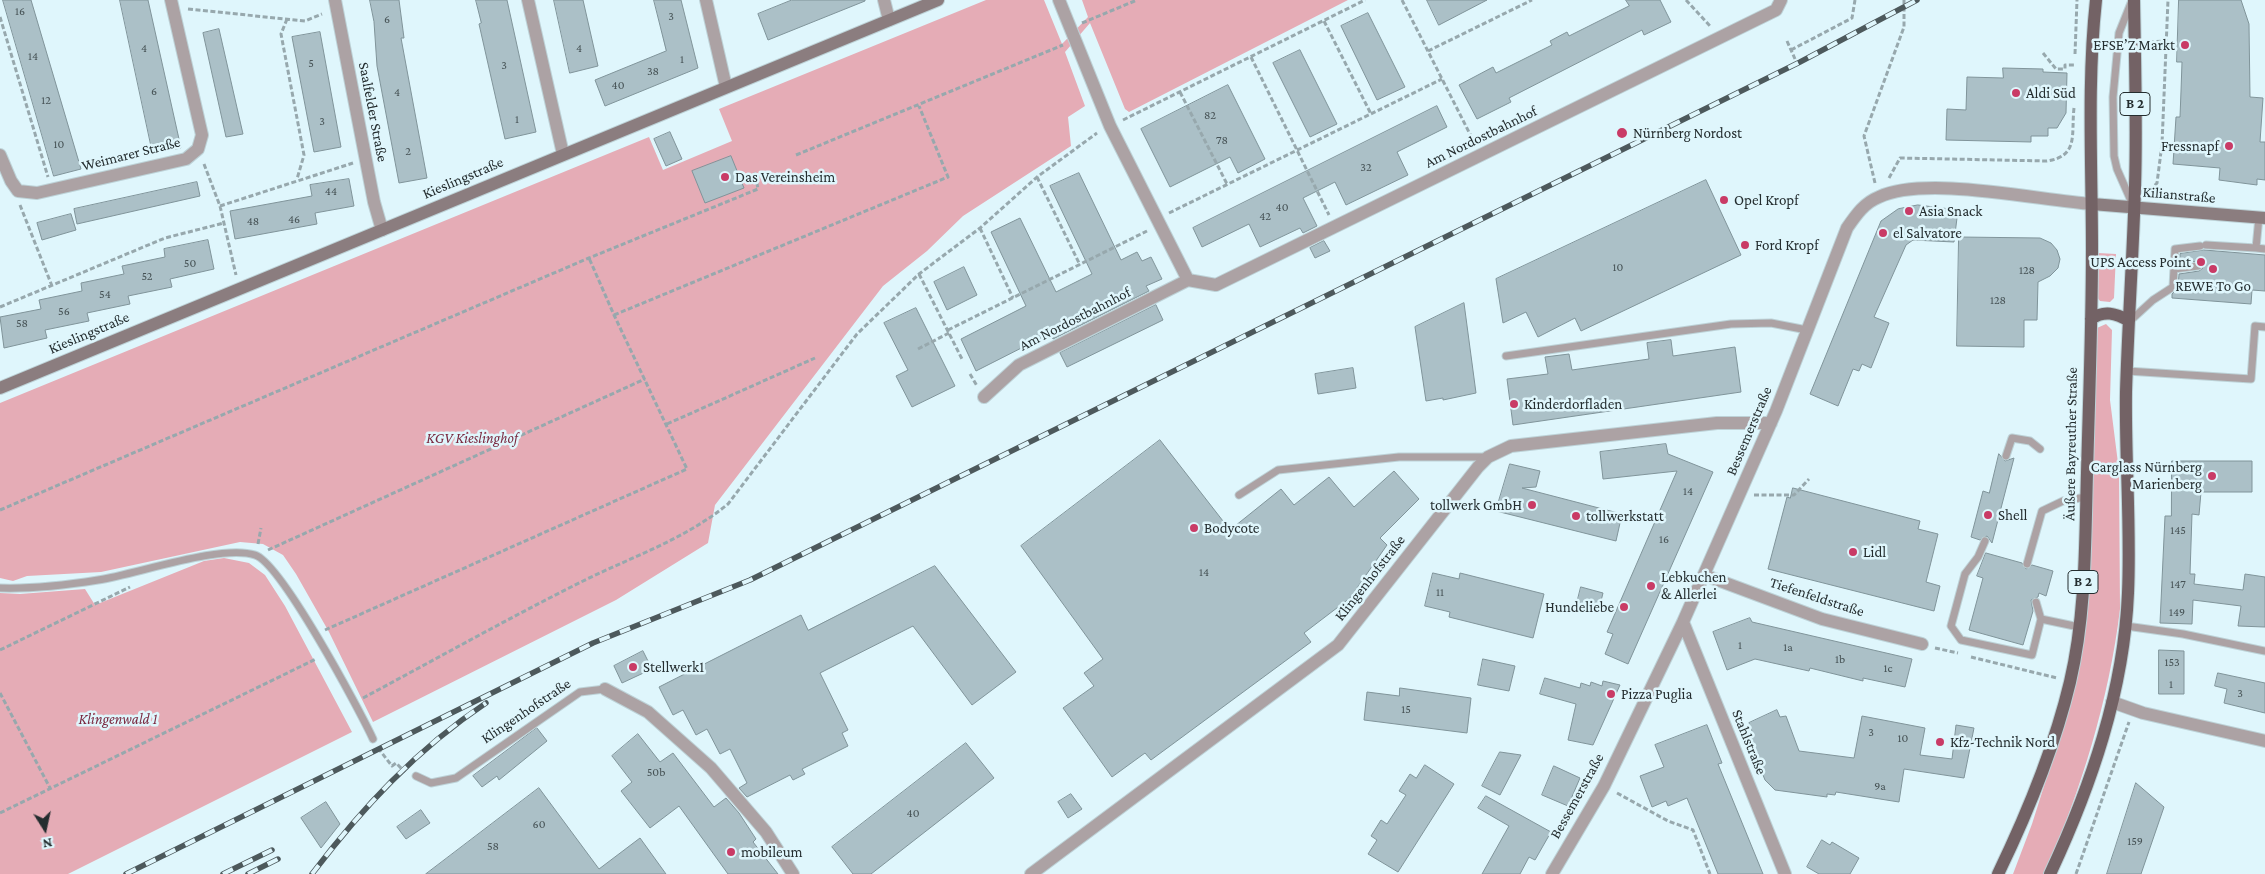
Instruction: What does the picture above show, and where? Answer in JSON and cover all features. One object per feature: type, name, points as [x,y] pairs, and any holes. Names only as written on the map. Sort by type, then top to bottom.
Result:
[{"type":"main road","name":"Äußere Bayreuther Straße","points":[[1998,874],[2017,835],[2044,768],[2070,681],[2079,627],[2084,578],[2091,319],[2091,58],[2096,0]]},
{"type":"main road","name":"B 2","points":[[2050,874],[2089,783],[2112,702],[2126,626],[2129,576],[2127,371],[2134,208],[2134,0]]},
{"type":"main road","points":[[2091,319],[2108,313],[2116,314],[2129,321]]},
{"type":"street","points":[[528,0],[563,154]]},
{"type":"street","points":[[706,0],[726,87]]},
{"type":"street","points":[[884,0],[889,20]]},
{"type":"street","name":"Kieslingstraße","points":[[0,388],[938,0]]},
{"type":"street","points":[[1059,0],[1110,126],[1188,280]]},
{"type":"street","name":"Am Nordostbahnhof","points":[[984,397],[1019,366],[1188,280],[1216,285],[1776,10],[1781,0]]},
{"type":"street","name":"Weimarer Straße","points":[[18,191],[37,193],[186,159],[198,149],[202,135],[172,4]]},
{"type":"street","name":"Saalfelder Straße","points":[[336,4],[365,159],[382,230]]},
{"type":"street","points":[[0,155],[10,181],[18,191]]},
{"type":"street","name":"Bessemerstraße","points":[[1552,874],[1604,786],[1683,622],[1771,423],[1847,228],[1862,208],[1878,197],[1909,189],[1933,188],[2092,204]]},
{"type":"street","name":"Kilianstraße","points":[[2092,204],[2262,218]]},
{"type":"street","name":"Klingenhofstraße","points":[[1031,874],[1338,645],[1488,457],[1511,446],[1717,423],[1771,423]]},
{"type":"street","name":"Tiefenfeldstraße","points":[[1704,575],[1822,619],[1922,644]]},
{"type":"street","name":"Stahlstraße","points":[[1683,622],[1785,874]]},
{"type":"street","name":"Klingenhofstraße","points":[[605,689],[648,712],[712,768],[766,832],[793,874]]},
{"type":"street","points":[[2112,702],[2133,710],[2265,740]]},
{"type":"lane","points":[[2134,0],[2119,32],[2113,97],[2114,156],[2117,170],[2134,208]]},
{"type":"lane","points":[[2256,248],[2262,218]]},
{"type":"lane","points":[[2129,321],[2153,300],[2173,287],[2175,249],[2203,245],[2265,249]]},
{"type":"lane","points":[[2174,269],[2198,266]]},
{"type":"lane","points":[[1506,356],[1731,324],[1772,323],[1808,330]]},
{"type":"lane","points":[[2127,371],[2251,379],[2255,326],[2265,327]]},
{"type":"lane","points":[[2006,456],[2012,438],[2030,441],[2040,449]]},
{"type":"lane","points":[[1239,495],[1278,470],[1399,456],[1488,457]]},
{"type":"lane","points":[[2027,564],[2042,511],[2063,501],[2086,497]]},
{"type":"lane","points":[[1984,541],[1978,557],[1965,574],[1951,626],[1961,640],[2032,654],[2041,619],[2036,602]]},
{"type":"lane","points":[[0,588],[99,580],[233,551],[257,555],[277,574],[315,634],[373,739]]},
{"type":"lane","points":[[2041,619],[2079,627]]},
{"type":"lane","points":[[2126,626],[2183,634],[2265,651]]},
{"type":"lane","name":"Klingenhofstraße","points":[[416,776],[431,783],[456,778],[580,692],[605,689]]},
{"type":"path","points":[[796,155],[919,106],[1072,34],[1137,0]]},
{"type":"path","points":[[354,703],[580,582],[672,541],[714,515],[728,504],[857,334],[919,274],[980,228],[1037,177],[1087,139],[1110,126],[1365,0]]},
{"type":"path","points":[[1402,0],[1481,156]]},
{"type":"path","points":[[1428,51],[1532,0]]},
{"type":"path","points":[[1686,0],[1720,37]]},
{"type":"path","points":[[1791,50],[1852,18],[1855,0]]},
{"type":"path","points":[[1878,197],[1864,136],[1904,27],[1904,0]]},
{"type":"path","points":[[2075,73],[2077,0]]},
{"type":"path","points":[[2134,208],[2157,184],[2162,144],[2168,0]]},
{"type":"path","points":[[172,4],[305,22],[336,4]]},
{"type":"path","points":[[0,17],[52,190]]},
{"type":"path","points":[[287,19],[281,34],[304,155],[297,179]]},
{"type":"path","points":[[1324,21],[1371,114]]},
{"type":"path","points":[[1787,41],[1796,59]]},
{"type":"path","points":[[2043,53],[2056,69],[2065,69],[2065,65],[2075,65]]},
{"type":"path","points":[[1251,56],[1322,199]]},
{"type":"path","points":[[918,349],[1013,298],[1080,265],[1228,184],[1442,79]]},
{"type":"path","points":[[1180,92],[1228,184]]},
{"type":"path","points":[[1878,197],[1900,158],[2047,161],[2063,157],[2070,147],[2074,105]]},
{"type":"path","points":[[614,315],[948,177],[919,106]]},
{"type":"path","points":[[198,149],[220,206],[239,288]]},
{"type":"path","points":[[220,206],[297,179],[365,159]]},
{"type":"path","points":[[0,510],[589,258],[758,189],[755,172]]},
{"type":"path","points":[[1037,177],[1080,265]]},
{"type":"path","points":[[18,191],[21,210],[52,286]]},
{"type":"path","points":[[0,306],[165,238],[224,223]]},
{"type":"path","points":[[980,228],[1013,298]]},
{"type":"path","points":[[315,634],[687,469],[589,258]]},
{"type":"path","points":[[919,274],[962,358]]},
{"type":"path","points":[[667,424],[815,358]]},
{"type":"path","points":[[257,555],[645,379]]},
{"type":"path","points":[[1739,495],[1794,495],[1809,480]]},
{"type":"path","points":[[0,650],[91,604],[136,584]]},
{"type":"path","points":[[1922,644],[1961,654]]},
{"type":"path","points":[[0,813],[326,654]]},
{"type":"path","points":[[1970,656],[2070,681]]},
{"type":"path","points":[[0,693],[50,788]]},
{"type":"path","points":[[2076,874],[2133,710]]},
{"type":"path","points":[[373,739],[392,766],[396,763],[409,776],[413,773],[416,776]]},
{"type":"path","points":[[1604,786],[1668,821],[1693,830],[1710,874]]},
{"type":"path","points":[[2079,868],[2082,874]]},
{"type":"green space","name":"KGV Kieslinghof","points":[[986,0],[1044,0],[1062,44],[1088,17],[1082,0],[1348,0],[1129,112],[1125,109],[1090,23],[1065,52],[1085,106],[1068,117],[1071,146],[963,216],[927,251],[883,286],[715,505],[708,543],[616,600],[373,722],[329,632],[296,574],[283,555],[263,544],[240,542],[101,572],[27,576],[13,581],[0,578],[0,403],[649,137],[663,170],[732,141],[719,109]]},
{"type":"green space","points":[[2098,253],[2116,254],[2114,298],[2110,302],[2100,301],[2097,297]]},
{"type":"green space","points":[[2106,324],[2112,330],[2110,400],[2119,471],[2120,609],[2115,643],[2101,711],[2082,777],[2045,874],[2013,874],[2032,824],[2071,701],[2097,328]]},
{"type":"green space","name":"Klingenwald 1","points":[[224,558],[249,563],[265,575],[285,606],[352,732],[68,874],[0,874],[0,593],[20,594],[85,589],[95,605],[204,561]]},
{"type":"building","points":[[3,0],[31,0],[81,169],[54,176]]},
{"type":"building","points":[[120,0],[148,0],[181,148],[153,154]]},
{"type":"building","points":[[370,0],[399,0],[404,38],[401,38],[427,178],[399,183],[377,66],[374,22]]},
{"type":"building","points":[[476,0],[507,0],[536,132],[505,139],[479,24],[481,23]]},
{"type":"building","points":[[554,0],[583,0],[598,66],[570,73]]},
{"type":"building","points":[[654,0],[681,0],[698,68],[605,106],[595,80],[666,51]]},
{"type":"building","points":[[792,0],[865,1],[768,40],[758,14]]},
{"type":"building","points":[[1427,0],[1487,0],[1439,25]]},
{"type":"building","points":[[1626,0],[1660,0],[1671,22],[1644,35],[1642,30],[1509,98],[1511,102],[1477,119],[1459,85],[1493,67],[1496,73],[1552,45],[1550,41],[1567,32],[1569,36],[1629,6]]},
{"type":"building","points":[[2179,0],[2241,0],[2249,24],[2250,97],[2263,98],[2260,142],[2265,142],[2265,180],[2257,179],[2257,185],[2219,180],[2220,168],[2173,164],[2176,117],[2180,117],[2181,91],[2182,62],[2177,62]]},
{"type":"building","points":[[1368,13],[1405,87],[1377,100],[1341,26]]},
{"type":"building","points":[[219,29],[243,134],[226,137],[203,33]]},
{"type":"building","points":[[320,32],[341,147],[314,152],[292,37]]},
{"type":"building","points":[[1300,50],[1337,124],[1310,137],[1273,63]]},
{"type":"building","name":"Aldi Süd","points":[[2003,68],[2043,69],[2043,72],[2067,73],[2066,113],[2057,128],[2048,128],[2048,136],[2031,136],[2031,142],[1946,140],[1947,109],[1966,110],[1967,77],[2003,78]]},
{"type":"building","points":[[1228,85],[1265,159],[1238,173],[1230,157],[1170,187],[1141,129]]},
{"type":"building","points":[[1437,106],[1447,127],[1397,152],[1408,175],[1346,205],[1335,182],[1303,198],[1317,226],[1303,233],[1300,228],[1260,247],[1249,224],[1202,247],[1193,228]]},
{"type":"building","points":[[670,132],[682,159],[666,166],[654,139]]},
{"type":"building","points":[[731,156],[744,188],[705,203],[692,171]]},
{"type":"building","points":[[1079,173],[1121,260],[1137,252],[1142,261],[1151,257],[1162,279],[1146,286],[1149,291],[1053,339],[1049,334],[976,371],[961,339],[1026,306],[991,232],[1020,218],[1056,292],[1092,274],[1050,186]]},
{"type":"building","points":[[349,179],[354,206],[315,213],[317,224],[235,239],[230,211],[312,196],[310,185]]},
{"type":"building","points":[[1706,180],[1741,255],[1581,331],[1575,318],[1538,337],[1526,312],[1503,323],[1496,279]]},
{"type":"building","points":[[197,182],[200,196],[77,224],[74,209]]},
{"type":"building","points":[[1918,205],[1958,210],[1954,242],[1913,240],[1906,245],[1874,317],[1889,323],[1871,368],[1862,364],[1859,371],[1853,369],[1838,406],[1810,394],[1881,221],[1898,209]]},
{"type":"building","points":[[71,214],[76,230],[42,240],[37,223]]},
{"type":"building","points":[[1959,237],[2040,238],[2051,243],[2057,250],[2060,259],[2058,268],[2050,276],[2038,282],[2037,320],[2024,320],[2024,347],[1957,346]]},
{"type":"building","points":[[208,240],[214,269],[170,279],[172,287],[128,296],[130,304],[87,313],[89,321],[45,330],[47,338],[4,348],[0,317],[41,309],[39,300],[82,291],[81,283],[124,274],[122,266],[165,257],[164,249]]},
{"type":"building","points":[[1324,241],[1330,251],[1315,258],[1310,248]]},
{"type":"building","points":[[2204,250],[2265,255],[2265,291],[2252,290],[2251,304],[2172,298],[2172,294],[2178,288],[2179,274],[2199,271],[2203,268],[2200,261],[2180,263],[2180,254]]},
{"type":"building","points":[[964,267],[977,295],[947,310],[934,282]]},
{"type":"building","points":[[1464,303],[1476,393],[1443,400],[1443,398],[1426,401],[1415,327]]},
{"type":"building","points":[[1156,305],[1163,320],[1067,367],[1060,353]]},
{"type":"building","points":[[916,308],[955,386],[912,407],[896,376],[908,370],[884,323]]},
{"type":"building","points":[[1671,340],[1673,356],[1735,347],[1741,392],[1513,425],[1507,379],[1548,374],[1545,357],[1569,354],[1572,370],[1649,359],[1647,343]]},
{"type":"building","points":[[1353,368],[1356,388],[1318,394],[1315,374]]},
{"type":"building","points":[[1160,440],[1230,530],[1281,489],[1294,505],[1329,477],[1354,507],[1394,471],[1419,499],[1380,538],[1387,545],[1350,598],[1304,633],[1311,642],[1151,760],[1145,753],[1112,777],[1063,708],[1094,686],[1084,673],[1103,659],[1021,546]]},
{"type":"building","points":[[1666,444],[1668,454],[1713,472],[1628,664],[1605,654],[1613,634],[1607,632],[1677,471],[1603,479],[1600,452]]},
{"type":"building","name":"Shell","points":[[1999,454],[2005,461],[2014,458],[1992,543],[1987,536],[1980,540],[1971,537],[1983,491],[1989,493]]},
{"type":"building","points":[[2172,461],[2252,461],[2252,492],[2201,492],[2199,515],[2192,514],[2190,574],[2195,574],[2194,584],[2243,590],[2245,574],[2265,577],[2265,627],[2238,626],[2241,606],[2193,600],[2192,624],[2160,623],[2165,516],[2171,516]]},
{"type":"building","points":[[1510,464],[1540,471],[1536,487],[1522,488],[1622,514],[1616,541],[1496,511]]},
{"type":"building","name":"Lidl","points":[[1793,488],[1920,521],[1918,529],[1938,534],[1926,582],[1940,586],[1934,611],[1768,569],[1787,497],[1790,498]]},
{"type":"building","points":[[1986,553],[2022,563],[2026,569],[2032,565],[2053,571],[2046,596],[2039,593],[2038,597],[2031,600],[2033,611],[2023,645],[1969,630],[1983,578],[1977,576]]},
{"type":"building","points":[[935,566],[1016,672],[972,705],[913,626],[820,673],[848,730],[842,733],[848,746],[802,769],[805,774],[793,780],[790,775],[747,797],[739,788],[747,783],[730,749],[720,754],[707,729],[696,735],[683,710],[673,715],[659,687],[801,615],[808,630]]},
{"type":"building","points":[[1433,573],[1459,579],[1460,573],[1544,594],[1533,638],[1449,617],[1450,612],[1425,606]]},
{"type":"building","points":[[1581,587],[1603,593],[1599,609],[1577,603]]},
{"type":"building","points":[[1750,618],[1752,622],[1912,659],[1905,687],[1863,678],[1863,681],[1810,668],[1809,671],[1755,659],[1727,670],[1713,632]]},
{"type":"building","points":[[2159,650],[2184,651],[2184,694],[2159,694]]},
{"type":"building","name":"Stellwerk1","points":[[643,651],[652,669],[622,683],[614,666]]},
{"type":"building","points":[[1483,659],[1515,666],[1509,691],[1478,685]]},
{"type":"building","points":[[2218,673],[2265,683],[2265,713],[2224,703],[2227,689],[2215,686]]},
{"type":"building","points":[[1545,678],[1580,688],[1581,683],[1590,686],[1591,682],[1602,686],[1603,681],[1620,685],[1593,745],[1568,740],[1576,704],[1540,694]]},
{"type":"building","points":[[1400,688],[1471,698],[1467,733],[1364,720],[1367,692],[1399,696]]},
{"type":"building","points":[[1777,710],[1780,717],[1786,716],[1799,751],[1854,758],[1862,716],[1925,728],[1920,755],[1952,759],[1956,725],[1974,728],[1964,778],[1904,769],[1899,802],[1836,792],[1835,795],[1827,794],[1827,797],[1775,790],[1765,780],[1755,755],[1757,754],[1750,736],[1753,734],[1749,723]]},
{"type":"building","points":[[1707,725],[1722,763],[1718,764],[1763,874],[1718,874],[1687,798],[1668,806],[1666,801],[1652,807],[1640,776],[1664,767],[1655,745]]},
{"type":"building","points":[[537,728],[547,741],[499,780],[497,776],[482,787],[473,776]]},
{"type":"building","points":[[638,734],[660,762],[673,753],[714,807],[726,798],[739,813],[756,839],[753,842],[778,874],[728,874],[679,806],[650,828],[621,791],[632,782],[612,756]]},
{"type":"building","points":[[966,743],[994,778],[871,874],[853,874],[832,847]]},
{"type":"building","points":[[1500,752],[1521,755],[1500,795],[1482,786]]},
{"type":"building","points":[[1425,765],[1454,784],[1398,872],[1368,854],[1377,840],[1371,836],[1381,820],[1387,824],[1406,795],[1399,791],[1410,774],[1416,778]]},
{"type":"building","points":[[1554,766],[1580,778],[1568,806],[1542,795]]},
{"type":"building","points":[[2136,783],[2164,807],[2141,874],[2107,874]]},
{"type":"building","points":[[539,788],[599,869],[640,838],[666,874],[426,874]]},
{"type":"building","points":[[1071,794],[1082,809],[1068,818],[1058,802]]},
{"type":"building","points":[[1486,796],[1551,832],[1535,860],[1529,857],[1520,874],[1482,874],[1509,826],[1478,808]]},
{"type":"building","points":[[326,802],[340,824],[321,848],[301,818]]},
{"type":"building","points":[[421,810],[430,823],[406,839],[397,827]]},
{"type":"building","points":[[1822,840],[1830,845],[1832,842],[1859,858],[1850,874],[1819,874],[1807,867]]},
{"type":"railway","points":[[126,874],[593,643],[750,580],[1800,62],[1917,0]]},
{"type":"railway","points":[[312,874],[351,826],[392,781],[437,740],[486,703]]},
{"type":"railway","points":[[223,874],[272,850]]},
{"type":"railway","points":[[248,874],[278,859]]},
{"type":"place","name":"EFSE’Z Markt","points":[[2185,45]]},
{"type":"place","name":"Aldi Süd","points":[[2016,93]]},
{"type":"place","name":"Nürnberg Nordost","points":[[1622,133]]},
{"type":"place","name":"Fressnapf","points":[[2229,146]]},
{"type":"place","name":"Das Vereinsheim","points":[[725,177]]},
{"type":"place","name":"Opel Kropf","points":[[1724,200]]},
{"type":"place","name":"Asia Snack","points":[[1909,211]]},
{"type":"place","name":"el Salvatore","points":[[1883,233]]},
{"type":"place","name":"Ford Kropf","points":[[1745,245]]},
{"type":"place","name":"UPS Access Point","points":[[2201,262]]},
{"type":"place","name":"REWE To Go","points":[[2213,269]]},
{"type":"place","name":"Kinderdorfladen","points":[[1514,404]]},
{"type":"place","name":"Carglass Nürnberg Marienberg","points":[[2212,476]]},
{"type":"place","name":"tollwerk GmbH","points":[[1532,505]]},
{"type":"place","name":"Shell","points":[[1988,515]]},
{"type":"place","name":"tollwerkstatt","points":[[1576,516]]},
{"type":"place","name":"Bodycote","points":[[1194,528]]},
{"type":"place","name":"Lidl","points":[[1853,552]]},
{"type":"place","name":"Lebkuchen & Allerlei","points":[[1651,586]]},
{"type":"place","name":"Hundeliebe","points":[[1624,607]]},
{"type":"place","name":"Stellwerk1","points":[[633,667]]},
{"type":"place","name":"Pizza Puglia","points":[[1611,694]]},
{"type":"place","name":"Kfz-Technik Nord","points":[[1940,742]]},
{"type":"place","name":"mobileum","points":[[731,852]]}]
